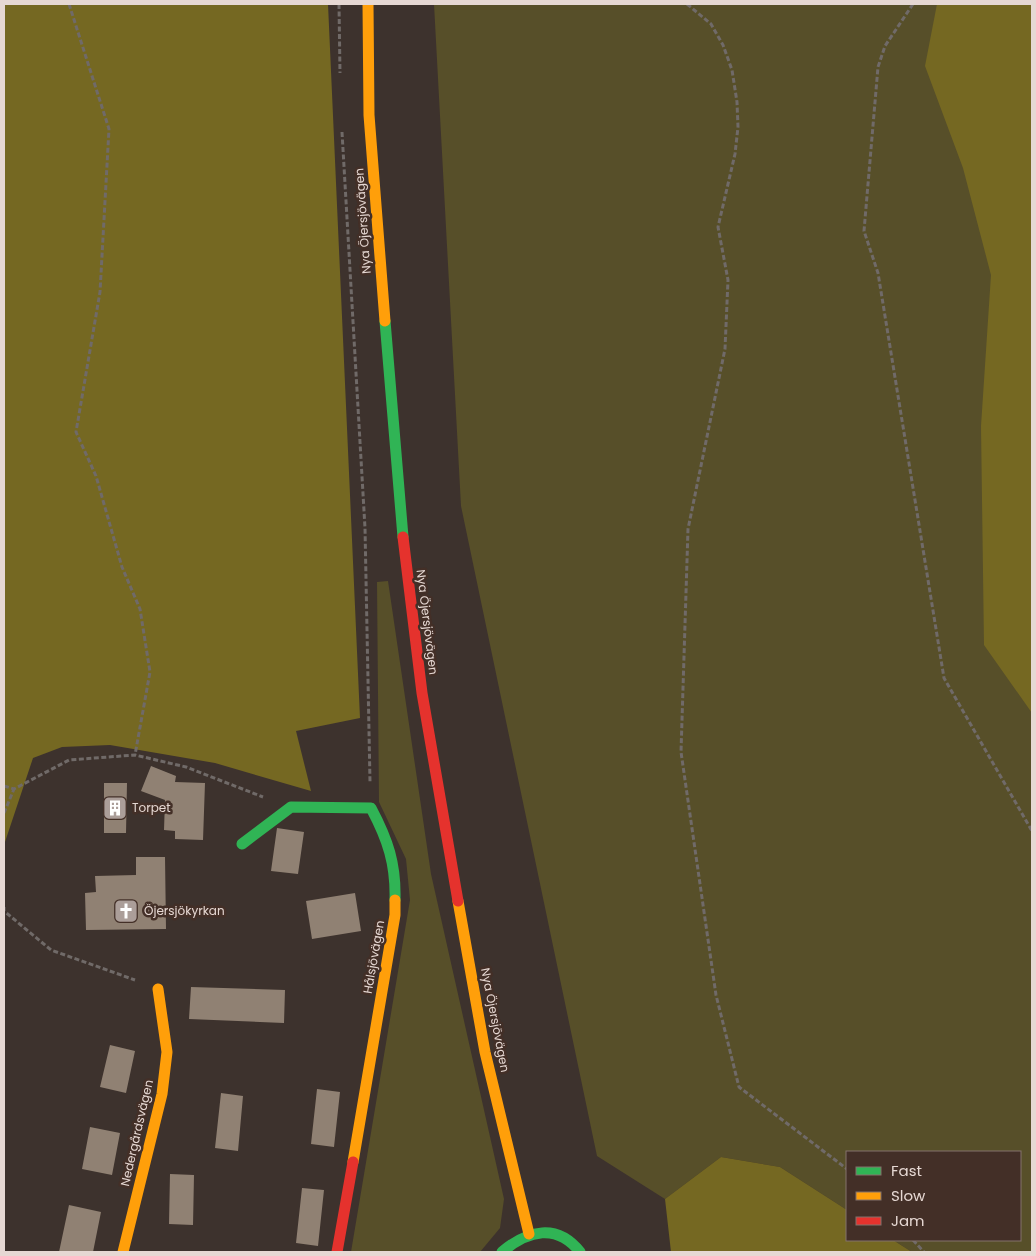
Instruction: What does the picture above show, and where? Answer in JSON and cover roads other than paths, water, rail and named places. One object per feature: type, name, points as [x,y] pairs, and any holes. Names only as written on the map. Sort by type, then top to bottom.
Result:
[{"type":"street","name":"Nya Öjersjövägen","points":[[368,4],[369,114],[400,517],[422,693],[485,1052],[529,1234]]},
{"type":"street","name":"Hålsjövägen","points":[[242,844],[291,807],[371,808],[383,830],[396,873],[395,915],[337,1252]]},
{"type":"street","name":"Nedergårdsvägen","points":[[123,1252],[162,1094],[167,1052],[158,988]]},
{"type":"street","points":[[502,1252],[512,1242],[529,1234],[542,1232],[556,1234],[568,1240],[580,1252]]},
{"type":"place","name":"Torpet","points":[[115,808]]},
{"type":"place","name":"Öjersjökyrkan","points":[[126,911]]}]
